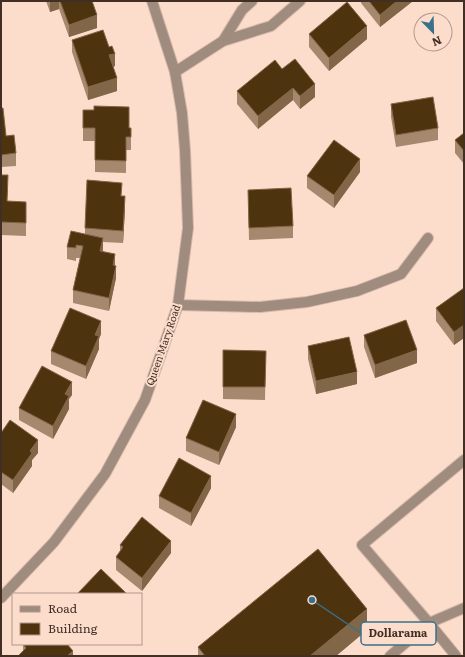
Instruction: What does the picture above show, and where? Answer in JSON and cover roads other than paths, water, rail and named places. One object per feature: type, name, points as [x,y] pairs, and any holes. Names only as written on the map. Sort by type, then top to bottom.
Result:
[{"type":"street","name":"Queen Mary Road","points":[[1,598],[54,542],[105,474],[145,400],[178,305],[188,228],[182,113],[175,72],[152,1]]},
{"type":"street","points":[[223,41],[242,10],[252,1]]},
{"type":"street","points":[[175,72],[223,41],[271,26],[300,1]]},
{"type":"street","points":[[178,305],[260,307],[307,302],[357,291],[401,274],[428,238]]},
{"type":"street","points":[[456,656],[362,545],[464,460]]},
{"type":"street","points":[[390,656],[429,623],[464,608]]},
{"type":"place","name":"Dollarama","points":[[312,600]]}]
